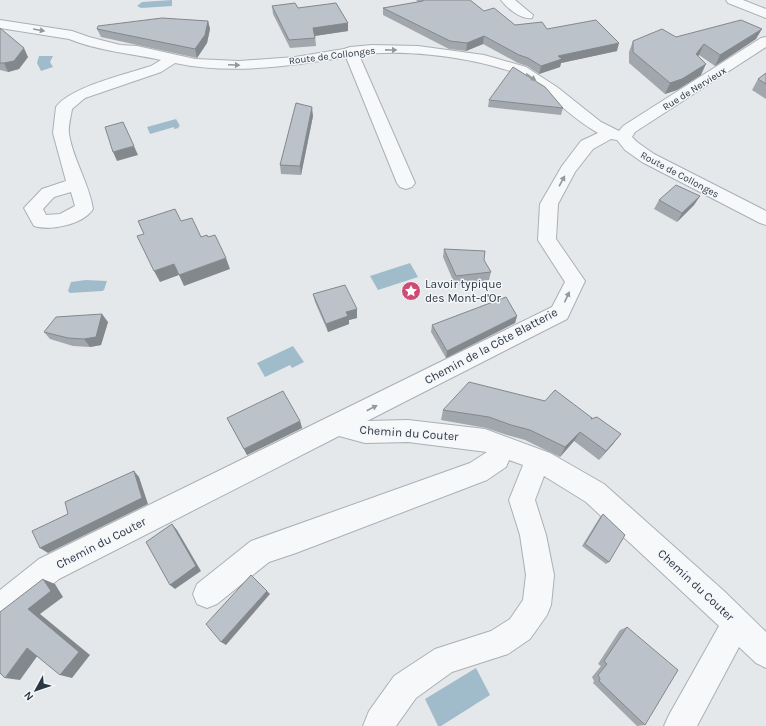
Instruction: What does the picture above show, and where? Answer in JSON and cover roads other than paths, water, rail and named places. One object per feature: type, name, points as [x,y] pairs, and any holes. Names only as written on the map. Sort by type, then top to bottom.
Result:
[{"type":"street","points":[[508,0],[527,15]]},
{"type":"street","points":[[732,0],[766,14]]},
{"type":"street","name":"Route de Collonges","points":[[0,24],[72,36],[113,47],[137,50],[195,63],[239,65],[295,61],[350,51],[372,49],[418,50],[484,59],[521,70],[552,90],[595,125],[616,135],[648,158],[766,219]]},
{"type":"street","name":"Rue de Nervieux","points":[[616,135],[684,96],[763,47]]},
{"type":"street","points":[[350,51],[406,183]]},
{"type":"street","points":[[76,184],[61,133],[64,107],[80,95],[156,69],[173,58]]},
{"type":"street","name":"Chemin de la Côte Blatterie","points":[[337,425],[560,313],[575,281],[547,240],[549,204],[568,170],[587,145],[616,135]]},
{"type":"street","name":"Chemin du Couter","points":[[0,608],[49,569],[337,425],[365,432],[408,431],[485,440],[541,461],[594,493],[714,601],[766,652]]},
{"type":"street","points":[[207,594],[261,551],[296,540],[478,472],[497,459],[504,447]]},
{"type":"street","points":[[379,726],[380,722],[404,687],[445,659],[498,644],[520,628],[537,605],[540,575],[533,536],[522,500],[533,470],[541,461]]},
{"type":"street","points":[[680,726],[736,623]]},
{"type":"water","points":[[172,0],[172,6],[141,8],[137,6],[142,2]]},
{"type":"water","points":[[39,56],[53,56],[50,62],[53,67],[41,71],[37,63]]},
{"type":"water","points":[[176,119],[180,126],[178,127],[179,128],[174,129],[174,127],[150,134],[147,127]]},
{"type":"water","points":[[410,263],[418,277],[378,290],[370,276]]},
{"type":"water","points":[[86,280],[107,281],[104,290],[102,291],[70,293],[68,291],[71,282]]},
{"type":"water","points":[[293,346],[304,362],[292,368],[290,365],[265,377],[257,363]]},
{"type":"water","points":[[476,668],[490,695],[441,726],[438,726],[425,699]]},
{"type":"place","name":"Lavoir typique des Mont-d'Or","points":[[411,291]]}]
